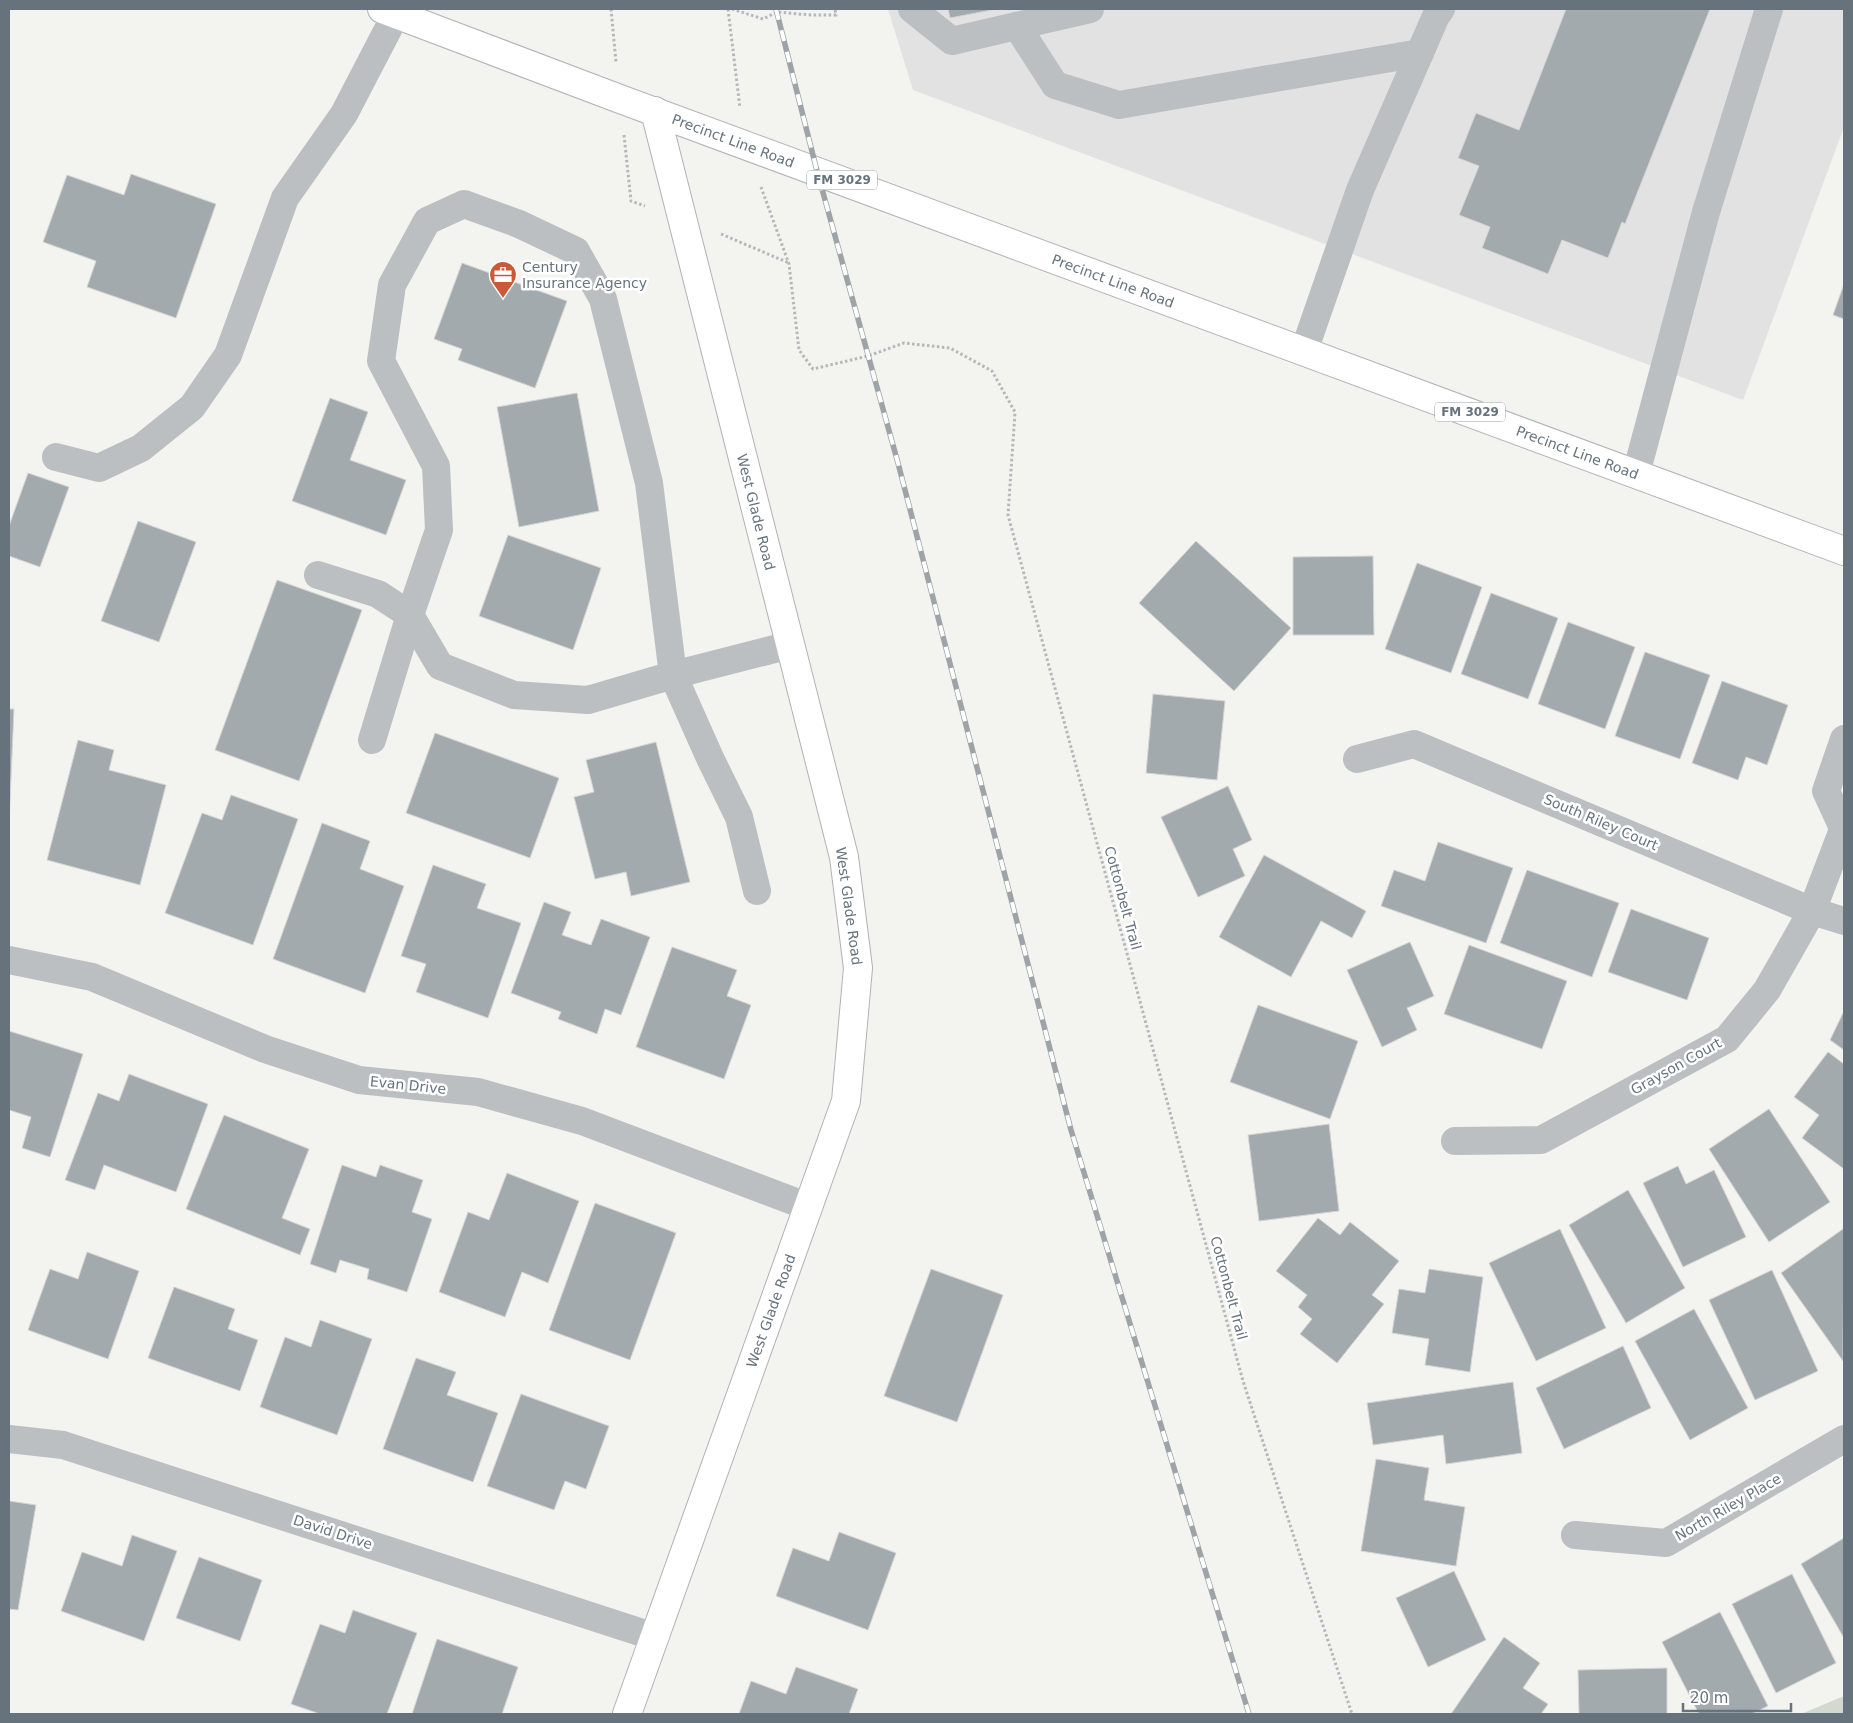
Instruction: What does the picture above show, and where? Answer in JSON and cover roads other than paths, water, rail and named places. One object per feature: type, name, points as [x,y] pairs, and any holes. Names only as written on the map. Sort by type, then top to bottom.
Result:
[{"type":"main road","name":"Precinct Line Road","points":[[389,11],[655,112],[1636,474],[1841,547]]},
{"type":"main road","name":"West Glade Road","points":[[626,1714],[846,1101],[858,968],[844,857],[655,112]]},
{"type":"street","points":[[912,9],[952,41],[1090,9]]},
{"type":"street","points":[[1636,474],[1706,212],[1769,9]]},
{"type":"street","points":[[56,457],[99,468],[141,448],[192,407],[228,355],[285,198],[344,114],[389,11]]},
{"type":"street","points":[[1304,351],[1360,190],[1420,53],[1435,11]]},
{"type":"street","points":[[1017,26],[1056,85],[1119,105],[1420,53]]},
{"type":"street","points":[[372,740],[410,615],[439,530],[436,466],[381,361],[392,285],[427,221],[464,204],[519,224],[576,252],[603,299],[649,483],[673,675],[739,817],[756,891]]},
{"type":"street","points":[[318,575],[378,594],[410,615],[440,666],[514,696],[588,700],[673,675],[790,645]]},
{"type":"street","name":"Grayson Court","points":[[1455,1141],[1541,1140],[1727,1039],[1767,990],[1812,911],[1843,827],[1826,791],[1844,739]]},
{"type":"street","name":"South Riley Court","points":[[1357,759],[1414,744],[1812,911],[1844,921]]},
{"type":"street","name":"Evan Drive","points":[[9,960],[92,977],[265,1049],[359,1080],[478,1092],[582,1121],[809,1206]]},
{"type":"street","name":"David Drive","points":[[9,1439],[63,1444],[655,1637]]},
{"type":"street","name":"North Riley Place","points":[[1574,1535],[1666,1543],[1844,1439]]},
{"type":"railway","points":[[776,9],[817,171],[898,463],[1071,1130],[1249,1714]]},
{"type":"place","name":"Century Insurance Agency","points":[[503,299]]}]
